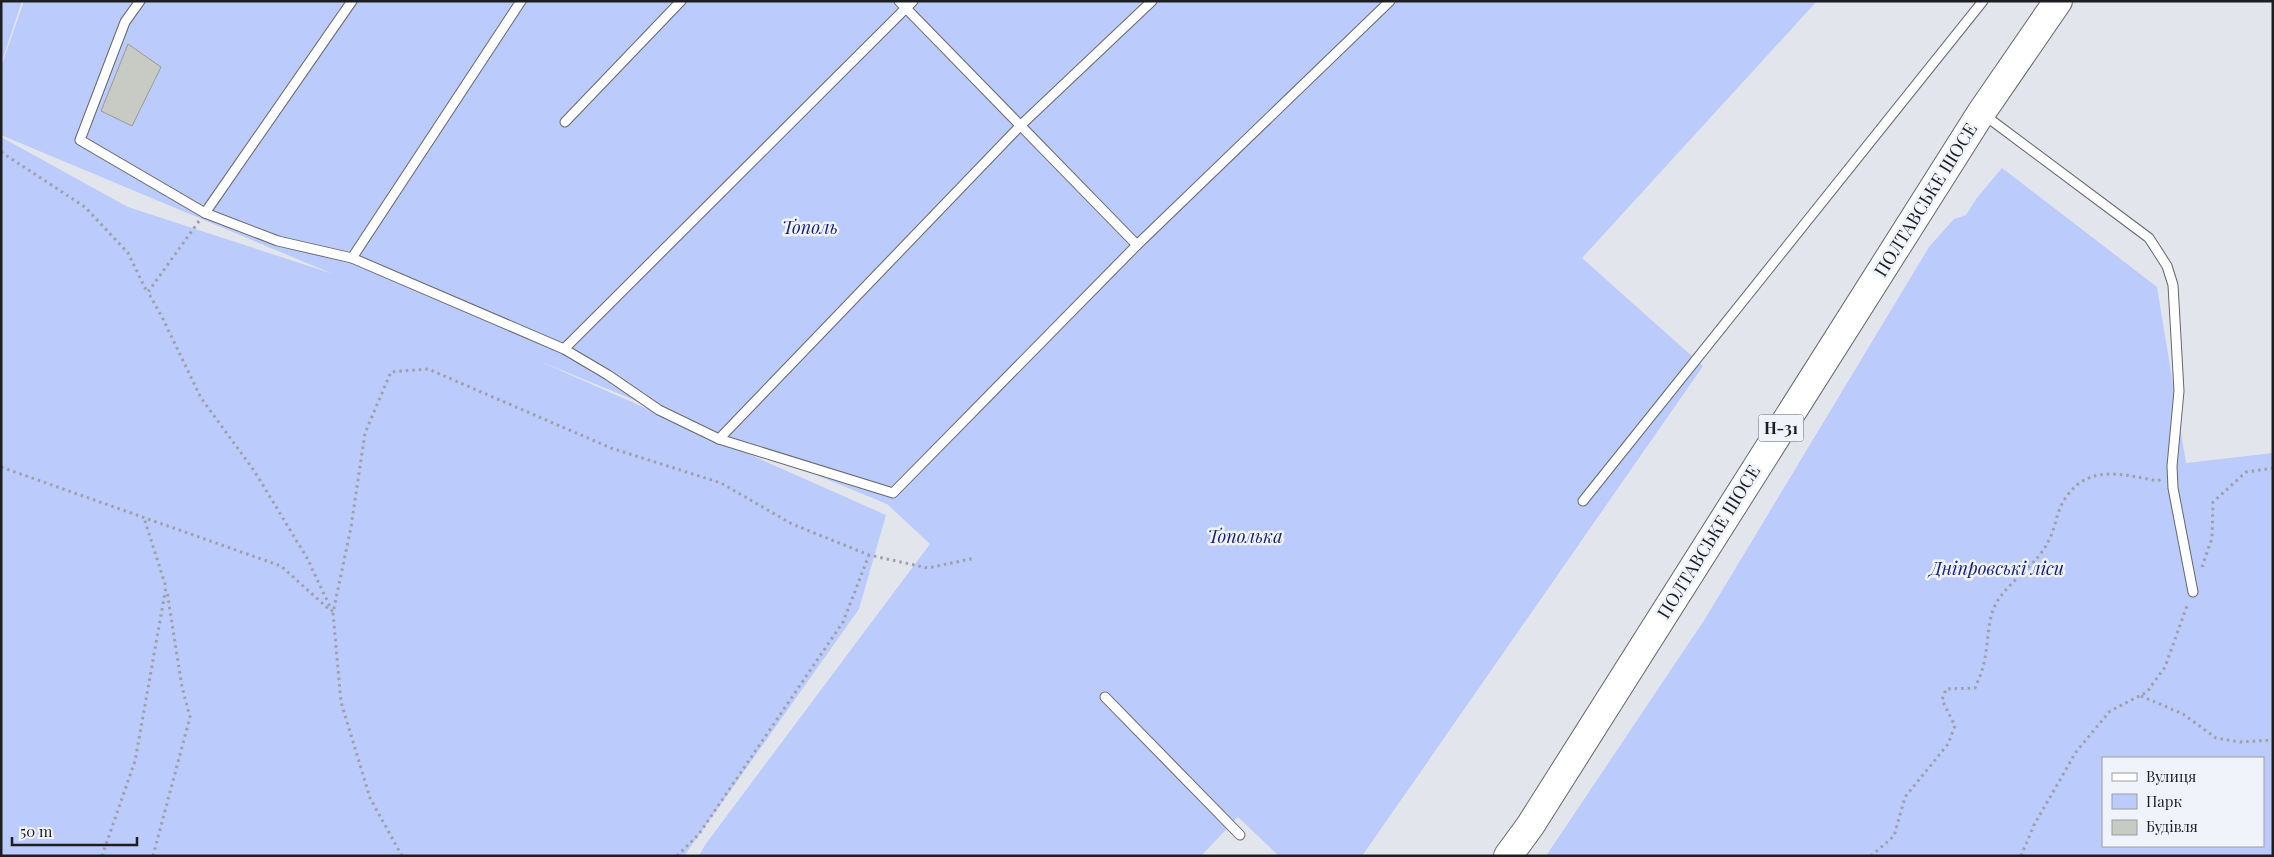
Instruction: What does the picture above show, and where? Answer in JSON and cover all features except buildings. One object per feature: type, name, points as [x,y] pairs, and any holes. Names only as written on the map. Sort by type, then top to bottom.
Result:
[{"type":"main road","name":"ПОЛТАВСЬКЕ ШОСЕ","points":[[1508,856],[1530,826],[1981,113],[2058,1]]},
{"type":"lane","points":[[140,1],[125,22],[80,140],[205,213],[278,241],[352,258],[564,349],[608,375],[659,410],[719,439],[893,493],[1137,245],[1390,1]]},
{"type":"lane","points":[[205,213],[352,1]]},
{"type":"lane","points":[[352,258],[521,1]]},
{"type":"lane","points":[[565,122],[680,1]]},
{"type":"lane","points":[[899,1],[1137,245]]},
{"type":"lane","points":[[564,349],[913,1]]},
{"type":"lane","points":[[719,439],[1021,125],[1152,1]]},
{"type":"lane","points":[[1583,501],[1983,1]]},
{"type":"lane","points":[[1981,113],[2149,238],[2167,266],[2173,285],[2179,391],[2172,474],[2173,488],[2193,592]]},
{"type":"lane","points":[[1105,697],[1240,835]]},
{"type":"path","points":[[1,152],[85,207],[128,253],[163,319],[201,398],[255,472],[307,558],[333,613]]},
{"type":"path","points":[[148,292],[205,213]]},
{"type":"path","points":[[402,856],[370,798],[341,702],[333,613],[351,527],[365,434],[391,372],[428,369],[611,448],[721,483],[792,524],[868,555],[928,568],[975,558]]},
{"type":"path","points":[[1,467],[280,566],[333,613]]},
{"type":"path","points":[[2021,856],[2034,825],[2076,752],[2110,711],[2147,692],[2166,667],[2212,538],[2213,502],[2246,472],[2273,468]]},
{"type":"path","points":[[1871,856],[1894,836],[1905,797],[1948,744],[1955,726],[1942,700],[1946,689],[1975,688],[1983,668],[1993,610],[2048,543],[2062,503],[2075,485],[2096,474],[2124,475],[2158,481],[2172,474]]},
{"type":"path","points":[[144,518],[166,587],[182,687],[190,717],[154,856]]},
{"type":"path","points":[[677,856],[699,834],[843,622],[868,555]]},
{"type":"path","points":[[102,856],[135,760],[166,587]]},
{"type":"path","points":[[2141,696],[2184,714],[2216,738],[2240,742],[2273,740]]},
{"type":"green space","points":[[1,1],[22,1],[1,64]]},
{"type":"green space","points":[[24,1],[1817,1],[1582,258],[1703,366],[1362,856],[1279,856],[1238,817],[1201,856],[699,856],[705,845],[930,544],[887,504],[537,360],[886,515],[859,609],[684,856],[1,856],[1,137],[128,207],[333,274],[1,135],[1,67]]},
{"type":"green space","name":"Дніпровські ліси","points":[[2002,168],[2157,287],[2186,463],[2273,453],[2273,856],[1546,856],[1705,619],[1929,247],[1954,219],[1966,215],[1976,199]]},
{"type":"park label","name":"Тополь","points":[[810,228]]},
{"type":"park label","name":"Тополька","points":[[1245,537]]}]
